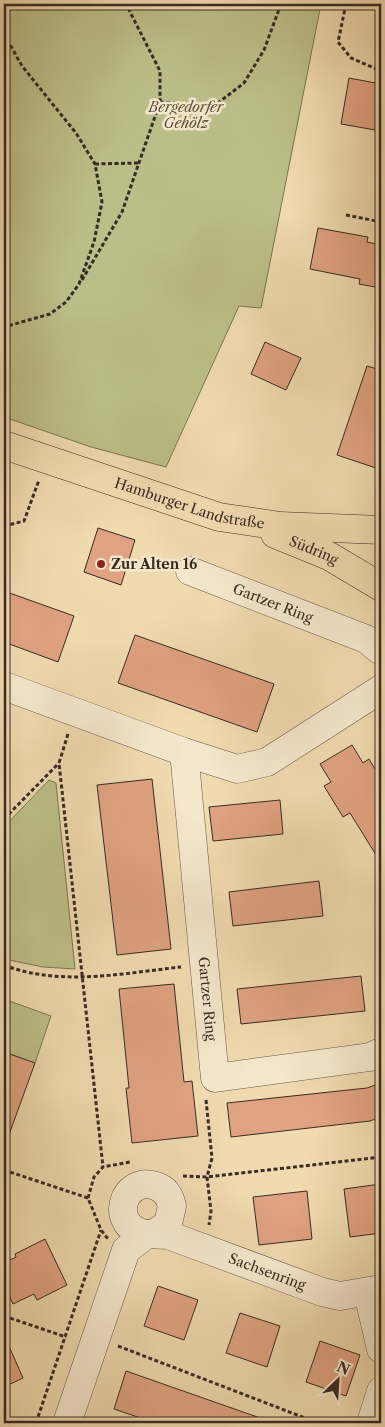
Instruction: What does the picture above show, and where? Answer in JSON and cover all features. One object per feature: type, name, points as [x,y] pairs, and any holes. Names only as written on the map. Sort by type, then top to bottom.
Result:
[{"type":"main road","name":"Hamburger Landstraße","points":[[4,445],[193,510],[243,522],[307,528],[381,530]]},
{"type":"main road","name":"Südring","points":[[243,522],[329,556],[381,588]]},
{"type":"street","name":"Gartzer Ring","points":[[190,571],[366,639],[381,651]]},
{"type":"street","points":[[4,686],[184,752],[237,769],[267,762],[381,689]]},
{"type":"street","name":"Gartzer Ring","points":[[184,752],[215,1078]]},
{"type":"street","points":[[215,1078],[370,1057],[381,1052]]},
{"type":"street","name":"Sachsenring","points":[[67,1423],[126,1250],[151,1233],[168,1235],[322,1292],[340,1296],[375,1291]]},
{"type":"street","points":[[375,1291],[381,1349]]},
{"type":"street","points":[[371,1423],[381,1392]]},
{"type":"path","points":[[4,328],[50,314],[66,302],[79,284],[122,212],[160,102],[160,72],[126,4]]},
{"type":"path","points":[[160,102],[214,106],[244,82],[264,50],[281,4]]},
{"type":"path","points":[[346,4],[338,42],[351,58],[381,71]]},
{"type":"path","points":[[4,34],[22,66],[76,133],[95,164],[102,202],[94,242],[79,284]]},
{"type":"path","points":[[95,164],[139,163]]},
{"type":"path","points":[[346,215],[381,222]]},
{"type":"path","points":[[4,526],[24,521],[47,460]]},
{"type":"path","points":[[36,1423],[100,1230],[88,1198],[94,1178],[103,1167],[59,763],[75,711]]},
{"type":"path","points":[[4,819],[59,763]]},
{"type":"path","points":[[4,965],[47,975],[81,977],[204,964]]},
{"type":"path","points":[[203,1249],[208,1236],[211,1211],[207,1177],[212,1158],[204,1090],[215,1078]]},
{"type":"path","points":[[207,1177],[381,1157]]},
{"type":"path","points":[[4,1170],[88,1198]]},
{"type":"path","points":[[4,1316],[66,1337]]},
{"type":"path","points":[[95,1338],[318,1423]]},
{"type":"green space","name":"Bergedorfer Gehölz","points":[[4,4],[321,4],[261,308],[239,306],[166,467],[91,447],[4,417]]},
{"type":"green space","points":[[49,780],[56,783],[75,969],[43,967],[4,959],[4,827]]},
{"type":"green space","points":[[4,999],[51,1016],[35,1063],[4,1052]]},
{"type":"building","points":[[349,78],[381,84],[381,131],[341,124]]},
{"type":"building","points":[[318,228],[368,237],[367,242],[381,245],[381,288],[359,284],[360,279],[310,269]]},
{"type":"building","points":[[265,342],[301,358],[286,390],[251,374]]},
{"type":"building","points":[[367,366],[381,370],[381,453],[376,468],[337,455]]},
{"type":"building","points":[[98,528],[135,540],[121,585],[84,572]]},
{"type":"building","points":[[4,591],[74,616],[58,662],[4,642]]},
{"type":"building","points":[[135,635],[274,684],[257,732],[118,683]]},
{"type":"building","points":[[352,745],[363,763],[369,759],[381,779],[381,863],[350,813],[343,817],[324,786],[331,782],[320,764]]},
{"type":"building","points":[[152,779],[171,949],[117,955],[97,785]]},
{"type":"building","points":[[280,800],[283,834],[213,841],[209,807]]},
{"type":"building","points":[[319,881],[323,916],[233,926],[229,892]]},
{"type":"building","points":[[361,976],[365,1011],[241,1024],[237,989]]},
{"type":"building","points":[[174,984],[184,1082],[192,1081],[198,1136],[132,1143],[126,1088],[129,1088],[119,989]]},
{"type":"building","points":[[4,1052],[35,1063],[6,1143],[4,1143]]},
{"type":"building","points":[[381,1083],[381,1117],[370,1121],[231,1137],[227,1103],[367,1088]]},
{"type":"building","points":[[381,1184],[381,1233],[350,1237],[344,1189]]},
{"type":"building","points":[[307,1191],[312,1239],[259,1245],[253,1197]]},
{"type":"building","points":[[45,1239],[67,1285],[37,1300],[34,1294],[13,1304],[4,1284],[4,1263],[16,1257],[15,1254]]},
{"type":"building","points":[[158,1286],[198,1300],[184,1340],[144,1326]]},
{"type":"building","points":[[240,1313],[280,1326],[267,1367],[226,1353]]},
{"type":"building","points":[[4,1335],[23,1378],[4,1387]]},
{"type":"building","points":[[320,1341],[360,1355],[346,1396],[306,1382]]},
{"type":"building","points":[[126,1371],[266,1420],[265,1423],[155,1423],[114,1409]]},
{"type":"place","name":"Zur Alten 16","points":[[101,564]]}]
